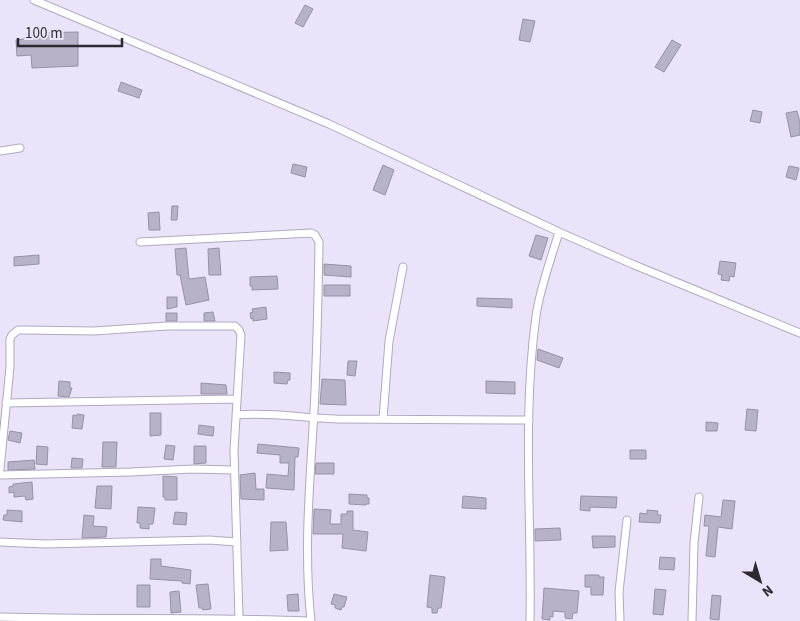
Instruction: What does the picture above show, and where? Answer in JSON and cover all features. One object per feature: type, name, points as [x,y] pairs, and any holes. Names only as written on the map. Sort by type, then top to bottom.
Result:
[{"type":"street","points":[[34,0],[329,124],[559,232],[632,264],[800,332]]},
{"type":"street","points":[[0,151],[20,148]]},
{"type":"street","points":[[530,621],[529,420],[531,359],[537,314],[559,232]]},
{"type":"street","points":[[140,242],[311,233],[315,235],[319,242],[313,418],[306,532],[307,582],[311,621]]},
{"type":"street","points":[[383,419],[389,341],[402,267]]},
{"type":"street","points":[[0,469],[10,339],[18,330],[59,329],[94,331],[167,326],[231,326],[239,330],[241,334],[234,470],[239,618]]},
{"type":"street","points":[[6,403],[237,399]]},
{"type":"street","points":[[236,415],[285,414],[313,418],[529,420]]},
{"type":"street","points":[[0,475],[193,469],[234,470]]},
{"type":"street","points":[[692,621],[694,543],[699,497]]},
{"type":"street","points":[[620,621],[619,592],[627,520]]},
{"type":"street","points":[[0,542],[80,544],[209,540],[237,542]]},
{"type":"street","points":[[0,617],[40,620],[199,620],[239,618],[307,621]]},
{"type":"building","points":[[305,5],[313,9],[303,27],[295,23]]},
{"type":"building","points":[[523,19],[535,21],[530,42],[519,40]]},
{"type":"building","points":[[78,32],[78,66],[32,68],[31,55],[17,56],[16,40],[31,38],[31,33]]},
{"type":"building","points":[[672,40],[681,45],[664,72],[655,67]]},
{"type":"building","points":[[121,82],[142,90],[139,98],[118,91]]},
{"type":"building","points":[[753,110],[762,112],[760,123],[750,121]]},
{"type":"building","points":[[797,111],[800,122],[800,135],[791,137],[786,113]]},
{"type":"building","points":[[293,164],[307,167],[305,177],[291,173]]},
{"type":"building","points":[[383,165],[394,170],[385,195],[373,190]]},
{"type":"building","points":[[789,166],[799,168],[796,180],[786,177]]},
{"type":"building","points":[[172,206],[178,206],[177,220],[171,220]]},
{"type":"building","points":[[159,212],[160,230],[149,230],[148,213]]},
{"type":"building","points":[[536,235],[548,238],[541,260],[529,256]]},
{"type":"building","points":[[186,248],[189,279],[205,277],[209,300],[186,305],[180,275],[177,275],[175,249]]},
{"type":"building","points":[[219,248],[221,275],[209,275],[208,249]]},
{"type":"building","points":[[39,255],[39,264],[14,266],[14,257]]},
{"type":"building","points":[[720,261],[736,263],[734,277],[730,276],[729,281],[721,280],[722,275],[718,274]]},
{"type":"building","points":[[324,264],[351,266],[351,277],[324,275]]},
{"type":"building","points":[[277,276],[278,289],[252,290],[252,286],[250,286],[250,277]]},
{"type":"building","points":[[324,285],[350,285],[350,296],[324,296]]},
{"type":"building","points":[[167,297],[177,297],[177,307],[167,309]]},
{"type":"building","points":[[477,298],[512,299],[512,308],[477,306]]},
{"type":"building","points":[[266,307],[267,319],[253,321],[253,318],[251,319],[250,313],[253,312],[252,309]]},
{"type":"building","points":[[213,312],[215,321],[204,321],[204,313]]},
{"type":"building","points":[[166,313],[177,313],[177,321],[166,321]]},
{"type":"building","points":[[538,349],[563,358],[559,368],[537,360]]},
{"type":"building","points":[[348,361],[357,361],[355,376],[347,375]]},
{"type":"building","points":[[274,372],[290,373],[290,380],[288,380],[287,384],[274,383]]},
{"type":"building","points":[[322,379],[345,380],[346,405],[320,404]]},
{"type":"building","points":[[59,381],[70,382],[70,388],[72,388],[69,397],[58,396]]},
{"type":"building","points":[[486,381],[515,382],[515,394],[486,393]]},
{"type":"building","points":[[201,383],[226,385],[227,394],[201,394]]},
{"type":"building","points":[[747,409],[758,410],[756,431],[745,430]]},
{"type":"building","points":[[150,413],[161,413],[161,435],[150,436]]},
{"type":"building","points":[[77,414],[84,415],[82,429],[72,428],[73,415],[77,416]]},
{"type":"building","points":[[706,422],[718,423],[717,431],[706,431]]},
{"type":"building","points":[[199,425],[214,427],[213,436],[198,434]]},
{"type":"building","points":[[10,431],[22,433],[20,443],[8,440]]},
{"type":"building","points":[[103,442],[117,442],[116,467],[102,467]]},
{"type":"building","points":[[258,444],[299,448],[298,457],[295,457],[294,490],[266,488],[267,474],[288,476],[289,463],[280,463],[280,455],[257,453]]},
{"type":"building","points":[[166,445],[175,446],[173,460],[164,459]]},
{"type":"building","points":[[37,446],[48,447],[47,465],[36,464]]},
{"type":"building","points":[[194,446],[206,446],[206,463],[194,464]]},
{"type":"building","points":[[630,450],[646,450],[646,459],[630,459]]},
{"type":"building","points":[[72,458],[83,459],[82,468],[71,468]]},
{"type":"building","points":[[34,460],[35,469],[8,470],[8,462]]},
{"type":"building","points":[[316,463],[334,463],[334,474],[315,474]]},
{"type":"building","points":[[255,473],[256,489],[264,489],[264,500],[241,499],[240,475]]},
{"type":"building","points":[[163,476],[177,477],[177,500],[165,500],[165,497],[163,497]]},
{"type":"building","points":[[32,482],[33,499],[26,500],[25,496],[14,497],[14,492],[9,493],[9,487],[13,486],[13,484]]},
{"type":"building","points":[[97,486],[112,486],[111,509],[95,508]]},
{"type":"building","points":[[349,494],[367,495],[369,504],[349,504]]},
{"type":"building","points":[[463,496],[486,498],[486,509],[462,508]]},
{"type":"building","points":[[581,496],[617,497],[616,508],[590,507],[590,511],[580,510]]},
{"type":"building","points":[[723,500],[735,501],[732,529],[718,527],[715,557],[706,556],[709,526],[704,526],[705,515],[721,517]]},
{"type":"building","points":[[138,507],[155,508],[153,524],[149,524],[149,529],[140,528],[140,523],[137,523]]},
{"type":"building","points":[[314,509],[331,510],[330,524],[341,524],[341,514],[353,511],[353,530],[368,532],[366,551],[342,548],[343,534],[313,534]]},
{"type":"building","points":[[7,510],[22,511],[22,522],[3,520],[4,515],[7,515]]},
{"type":"building","points":[[647,510],[658,511],[657,515],[661,515],[660,523],[639,522],[640,513],[647,514]]},
{"type":"building","points":[[175,512],[187,513],[186,525],[173,524]]},
{"type":"building","points":[[84,515],[94,516],[93,526],[107,527],[106,537],[82,538]]},
{"type":"building","points":[[271,522],[286,522],[288,550],[270,551]]},
{"type":"building","points":[[560,528],[561,540],[535,541],[535,529]]},
{"type":"building","points":[[592,536],[615,536],[615,547],[593,548]]},
{"type":"building","points":[[660,557],[675,558],[674,570],[659,569]]},
{"type":"building","points":[[151,559],[161,559],[161,566],[191,570],[190,584],[182,583],[182,581],[150,579]]},
{"type":"building","points":[[430,575],[445,577],[441,608],[438,608],[437,613],[432,613],[432,608],[427,607]]},
{"type":"building","points":[[585,575],[604,577],[603,595],[591,595],[591,587],[585,587]]},
{"type":"building","points":[[208,584],[211,609],[203,610],[199,608],[196,585]]},
{"type":"building","points":[[137,585],[150,585],[150,607],[137,607]]},
{"type":"building","points":[[544,588],[579,591],[577,613],[573,613],[572,619],[565,618],[565,612],[553,611],[553,617],[550,616],[550,620],[542,619]]},
{"type":"building","points":[[655,589],[666,590],[663,615],[653,614]]},
{"type":"building","points":[[179,591],[181,612],[171,613],[170,592]]},
{"type":"building","points":[[298,594],[299,611],[288,611],[287,595]]},
{"type":"building","points":[[334,594],[347,597],[341,610],[331,604]]},
{"type":"building","points":[[712,595],[721,596],[719,620],[710,619]]}]
